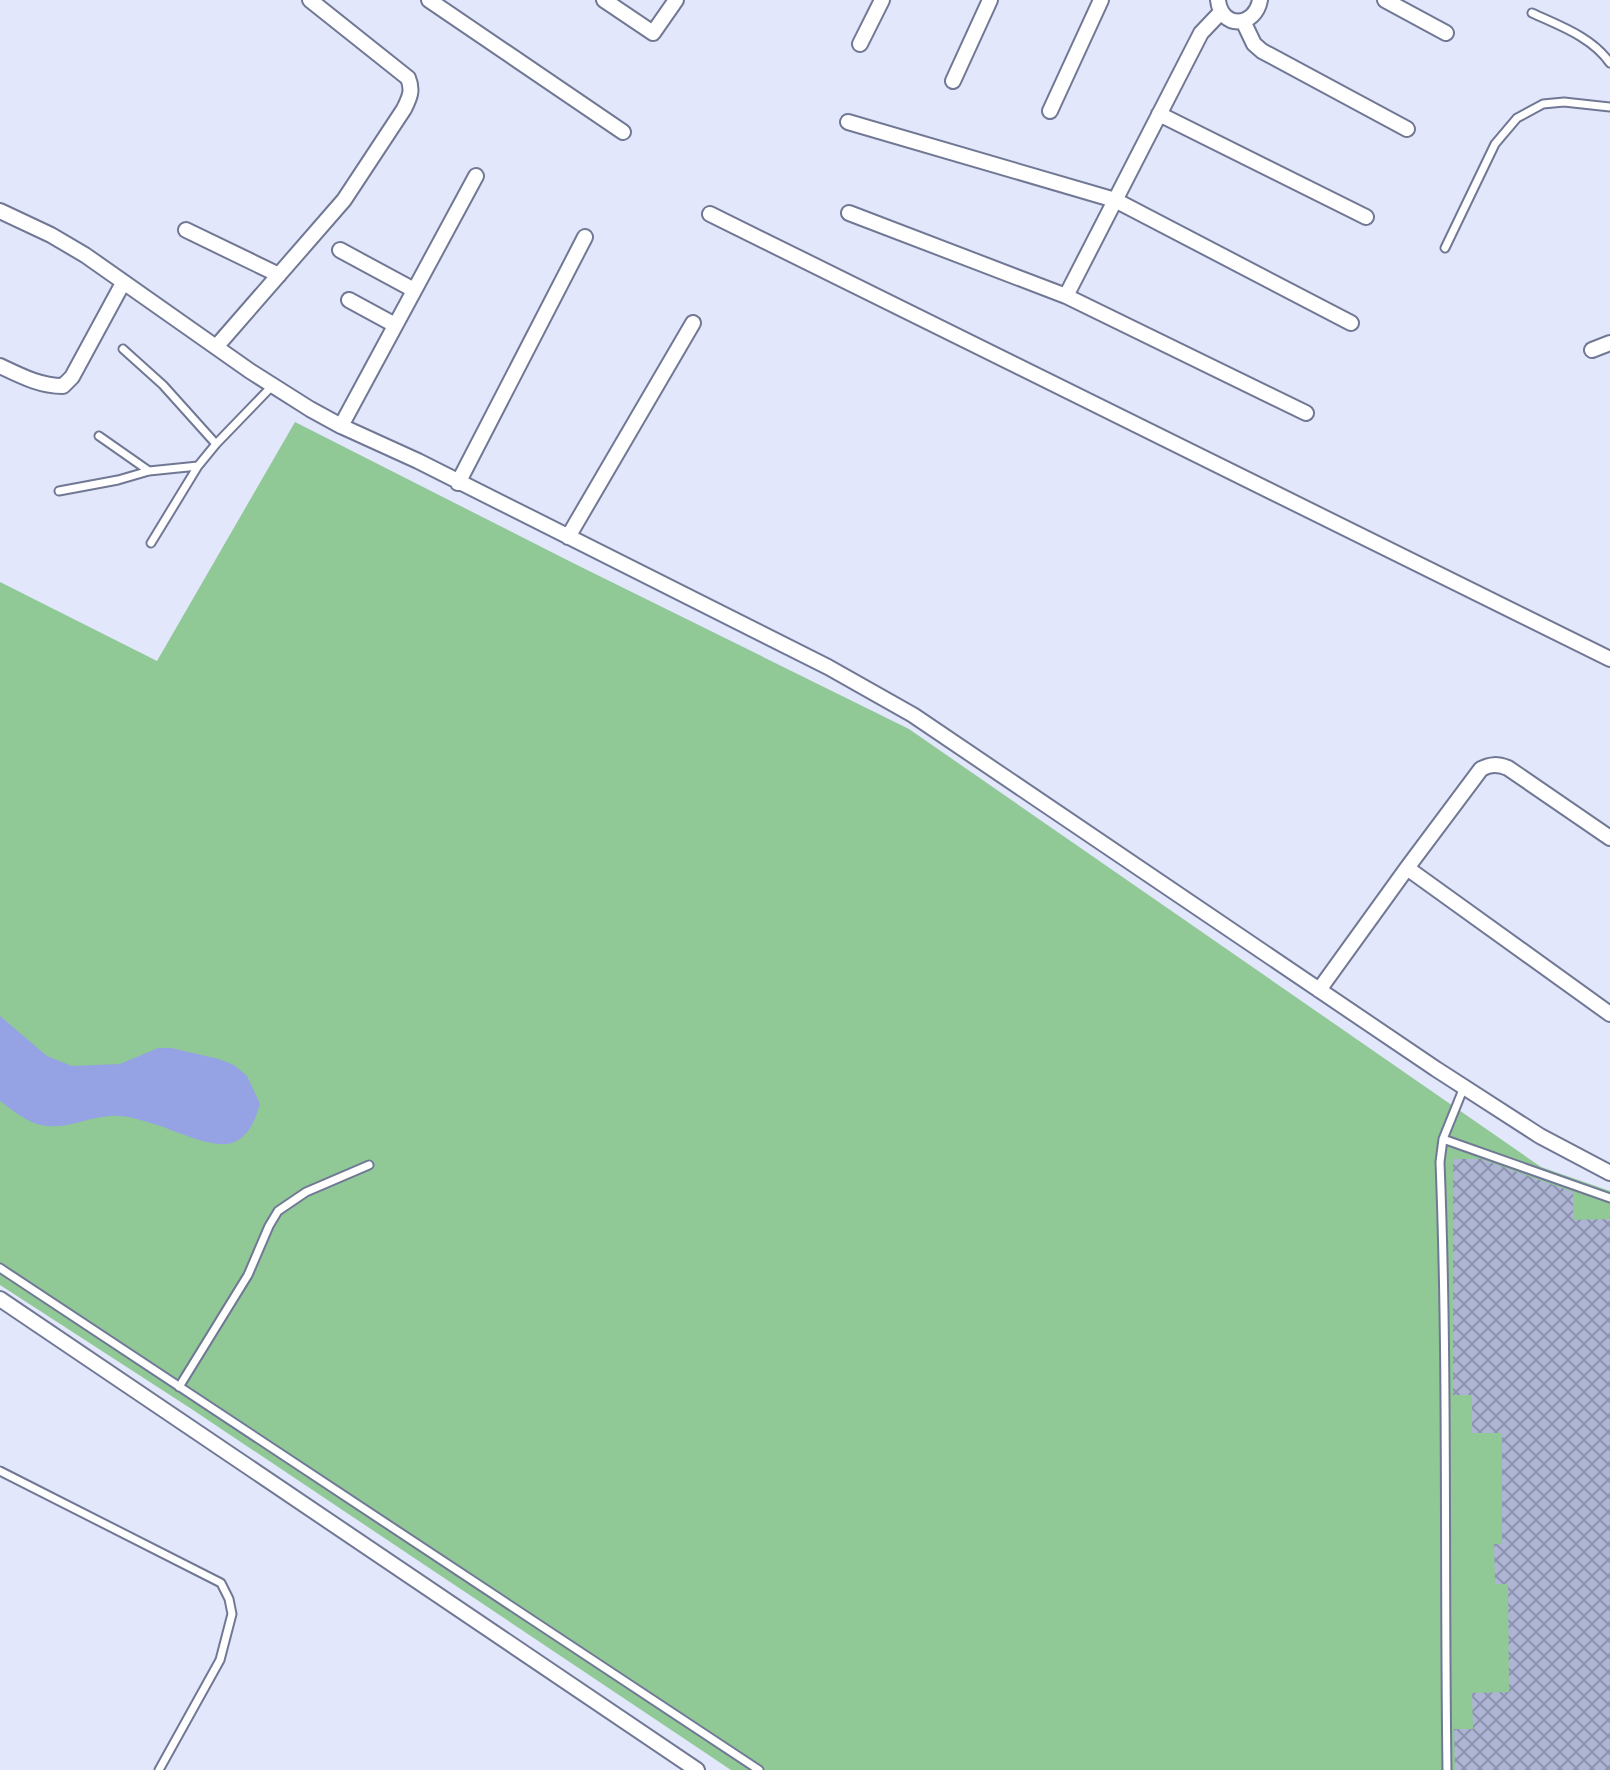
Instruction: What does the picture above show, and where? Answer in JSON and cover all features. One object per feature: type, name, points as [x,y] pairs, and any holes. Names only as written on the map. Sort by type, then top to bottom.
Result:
[{"type":"street","points":[[216,347],[344,200],[410,96],[412,87],[408,78],[310,0]]},
{"type":"street","points":[[429,0],[623,132]]},
{"type":"street","points":[[604,0],[653,33],[676,0]]},
{"type":"street","points":[[860,44],[882,0]]},
{"type":"street","points":[[953,81],[990,0]]},
{"type":"street","points":[[1050,111],[1101,0]]},
{"type":"street","points":[[1220,6],[1224,16],[1233,21],[1243,21],[1253,17],[1259,9],[1260,0]]},
{"type":"street","points":[[1385,0],[1446,33]]},
{"type":"street","points":[[1066,296],[1201,33],[1220,6]]},
{"type":"street","points":[[1243,21],[1254,44],[1262,51],[1407,129]]},
{"type":"street","points":[[1159,114],[1366,217]]},
{"type":"street","points":[[848,122],[1115,200],[1351,323]]},
{"type":"street","points":[[341,426],[476,176]]},
{"type":"street","points":[[0,211],[85,255],[310,409],[828,667],[913,715],[1464,1087],[1540,1136],[1610,1173]]},
{"type":"street","points":[[849,213],[1066,296],[1306,413]]},
{"type":"street","points":[[710,214],[1610,659]]},
{"type":"street","points":[[186,230],[279,275]]},
{"type":"street","points":[[458,483],[585,237]]},
{"type":"street","points":[[340,250],[414,290]]},
{"type":"street","points":[[0,366],[35,382],[63,386],[72,377],[123,283]]},
{"type":"street","points":[[349,300],[395,325]]},
{"type":"street","points":[[568,537],[693,323]]},
{"type":"street","points":[[1592,350],[1610,343]]},
{"type":"street","points":[[1319,990],[1481,769],[1490,764],[1508,768],[1610,838]]},
{"type":"street","points":[[1407,868],[1610,1014]]},
{"type":"street","points":[[0,1299],[697,1770]]},
{"type":"lane","points":[[1532,13],[1580,36],[1604,54],[1610,63]]},
{"type":"lane","points":[[1445,248],[1495,144],[1517,118],[1543,104],[1564,102],[1610,107]]},
{"type":"lane","points":[[123,349],[163,385],[216,444]]},
{"type":"lane","points":[[151,543],[198,466],[273,385]]},
{"type":"lane","points":[[99,436],[149,471]]},
{"type":"lane","points":[[59,491],[149,471],[198,466]]},
{"type":"lane","points":[[1447,1770],[1440,1162],[1443,1139],[1464,1087]]},
{"type":"lane","points":[[1443,1139],[1610,1198]]},
{"type":"lane","points":[[179,1387],[248,1275],[278,1211],[306,1192],[369,1165]]},
{"type":"lane","points":[[0,1268],[759,1770]]},
{"type":"lane","points":[[0,1471],[221,1583],[232,1614],[220,1660],[159,1770]]},
{"type":"green space","points":[[295,422],[909,729],[1541,1167],[1610,1191],[1610,1770],[731,1770],[190,1408],[0,1285],[0,582],[157,661]]},
{"type":"water","points":[[0,1016],[47,1056],[72,1066],[120,1064],[158,1048],[219,1059],[234,1065],[247,1076],[260,1104],[256,1116],[243,1137],[224,1144],[204,1141],[122,1116],[56,1126],[32,1122],[0,1101]]},
{"type":"building","points":[[1453,1159],[1481,1159],[1573,1192],[1573,1220],[1610,1219],[1610,1770],[1455,1770],[1454,1729],[1473,1729],[1472,1693],[1509,1692],[1508,1584],[1495,1584],[1494,1544],[1502,1544],[1502,1433],[1472,1433],[1472,1395],[1453,1395]]}]
